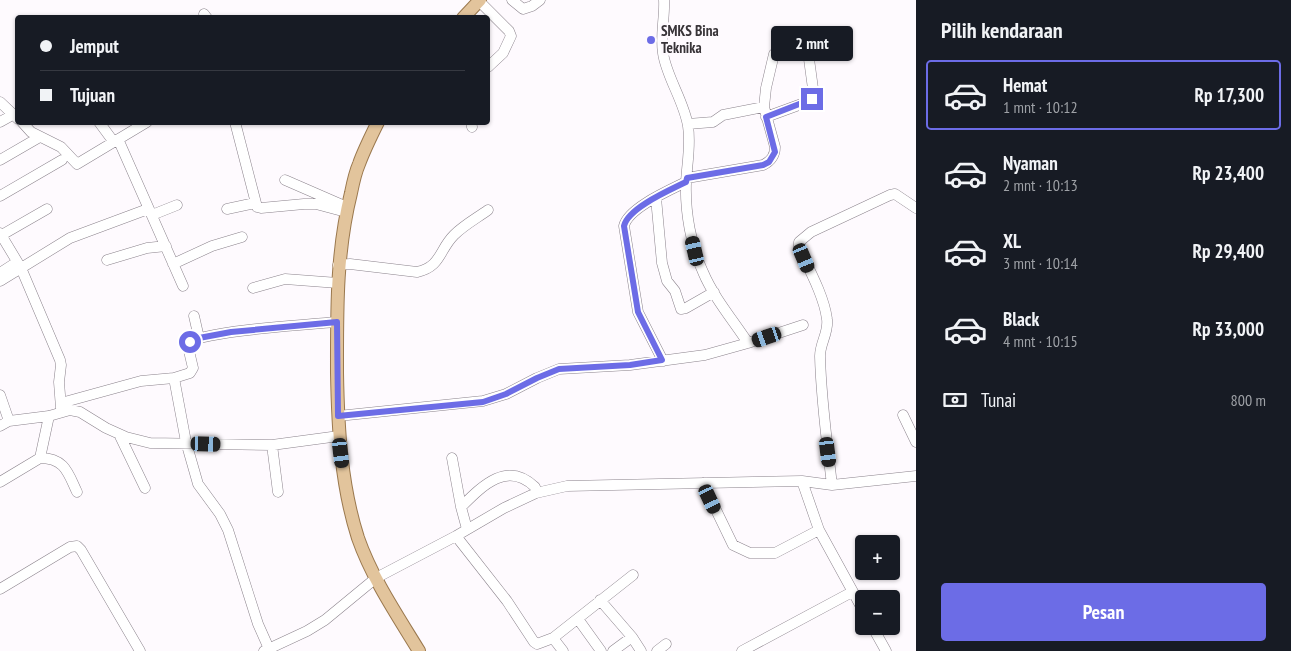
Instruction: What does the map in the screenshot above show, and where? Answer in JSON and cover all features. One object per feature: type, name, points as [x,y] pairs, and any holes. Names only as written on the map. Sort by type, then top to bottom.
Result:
[{"type":"main road","points":[[467,15],[480,0]]},
{"type":"main road","points":[[377,125],[358,165],[347,210],[338,264],[339,436],[354,524],[362,548],[376,578],[419,651]]},
{"type":"street","points":[[480,0],[512,36],[503,53],[490,65]]},
{"type":"street","points":[[512,0],[522,9],[532,6],[540,0]]},
{"type":"street","points":[[664,0],[663,54],[688,124],[690,145],[686,180],[689,218],[695,251],[703,273],[748,343]]},
{"type":"street","points":[[662,360],[638,312],[624,226],[625,220],[635,211],[686,180],[763,165],[769,162],[775,152],[765,112],[766,88],[774,54]]},
{"type":"street","points":[[688,124],[713,122],[723,115],[765,112],[807,102],[814,96],[809,58]]},
{"type":"street","points":[[0,102],[9,119]]},
{"type":"street","points":[[25,125],[31,132],[61,147],[77,164],[142,125]]},
{"type":"street","points":[[102,125],[115,140],[183,286]]},
{"type":"street","points":[[236,125],[255,204],[261,208],[292,204],[316,204],[347,210]]},
{"type":"street","points":[[0,160],[38,138]]},
{"type":"street","points":[[0,196],[62,160]]},
{"type":"street","points":[[285,180],[347,210]]},
{"type":"street","points":[[832,485],[820,379],[820,348],[826,333],[827,318],[798,242],[811,232],[890,195],[895,194],[916,208]]},
{"type":"street","points":[[656,198],[664,273],[667,282],[675,291],[679,306],[681,309],[686,308],[714,292]]},
{"type":"street","points":[[227,209],[255,204]]},
{"type":"street","points":[[0,273],[70,238],[177,205]]},
{"type":"street","points":[[47,209],[0,235],[19,265],[60,360],[61,407]]},
{"type":"street","points":[[338,264],[417,272],[426,270],[437,261],[454,235],[488,210]]},
{"type":"street","points":[[173,264],[212,246],[242,237]]},
{"type":"street","points":[[108,260],[148,248],[166,246]]},
{"type":"street","points":[[0,281],[19,265]]},
{"type":"street","points":[[253,288],[285,279],[338,283]]},
{"type":"street","points":[[194,316],[199,338]]},
{"type":"street","points":[[0,395],[4,424],[49,416],[61,407],[141,381],[174,378],[192,372],[189,343],[199,338],[231,332],[337,322]]},
{"type":"street","points":[[338,416],[483,402],[506,394],[559,369],[630,365],[705,354],[748,343],[804,325]]},
{"type":"street","points":[[174,378],[186,442],[198,484],[220,514],[228,530],[268,650],[325,620],[376,578],[456,536],[504,508],[536,493],[567,486],[802,481],[832,485],[916,476]]},
{"type":"street","points":[[61,407],[80,412],[119,434],[150,443],[186,442],[244,446],[272,445],[339,436]]},
{"type":"street","points":[[903,415],[916,442]]},
{"type":"street","points":[[40,458],[49,416]]},
{"type":"street","points":[[119,434],[145,488]]},
{"type":"street","points":[[272,445],[278,492]]},
{"type":"street","points":[[0,482],[40,458],[51,458],[61,463],[78,492]]},
{"type":"street","points":[[452,458],[461,507],[468,529]]},
{"type":"street","points":[[461,507],[480,489],[500,477],[510,474],[527,480],[535,487],[536,493]]},
{"type":"street","points":[[802,481],[819,530],[855,597]]},
{"type":"street","points":[[703,483],[733,545],[750,554],[775,553],[819,530]]},
{"type":"street","points":[[456,536],[507,601],[534,642],[538,644],[554,638],[633,575]]},
{"type":"street","points":[[0,589],[70,547],[77,546],[140,651]]},
{"type":"street","points":[[742,651],[852,592]]},
{"type":"street","points":[[600,600],[632,637],[641,651]]},
{"type":"street","points":[[578,619],[601,651]]},
{"type":"street","points":[[877,635],[886,651]]},
{"type":"street","points":[[613,651],[632,637]]},
{"type":"street","points":[[554,638],[563,651]]},
{"type":"street","points":[[657,651],[666,644]]},
{"type":"place","name":"SMKS Bina Teknika","points":[[651,40]]},
{"type":"route","points":[[190,342],[199,338],[231,332],[337,322],[338,416],[483,402],[506,394],[552,371],[566,367],[630,365],[662,360],[640,320],[624,226],[625,220],[635,211],[686,182],[687,178],[733,171],[769,162],[773,157],[775,147],[766,117],[812,99]]}]
